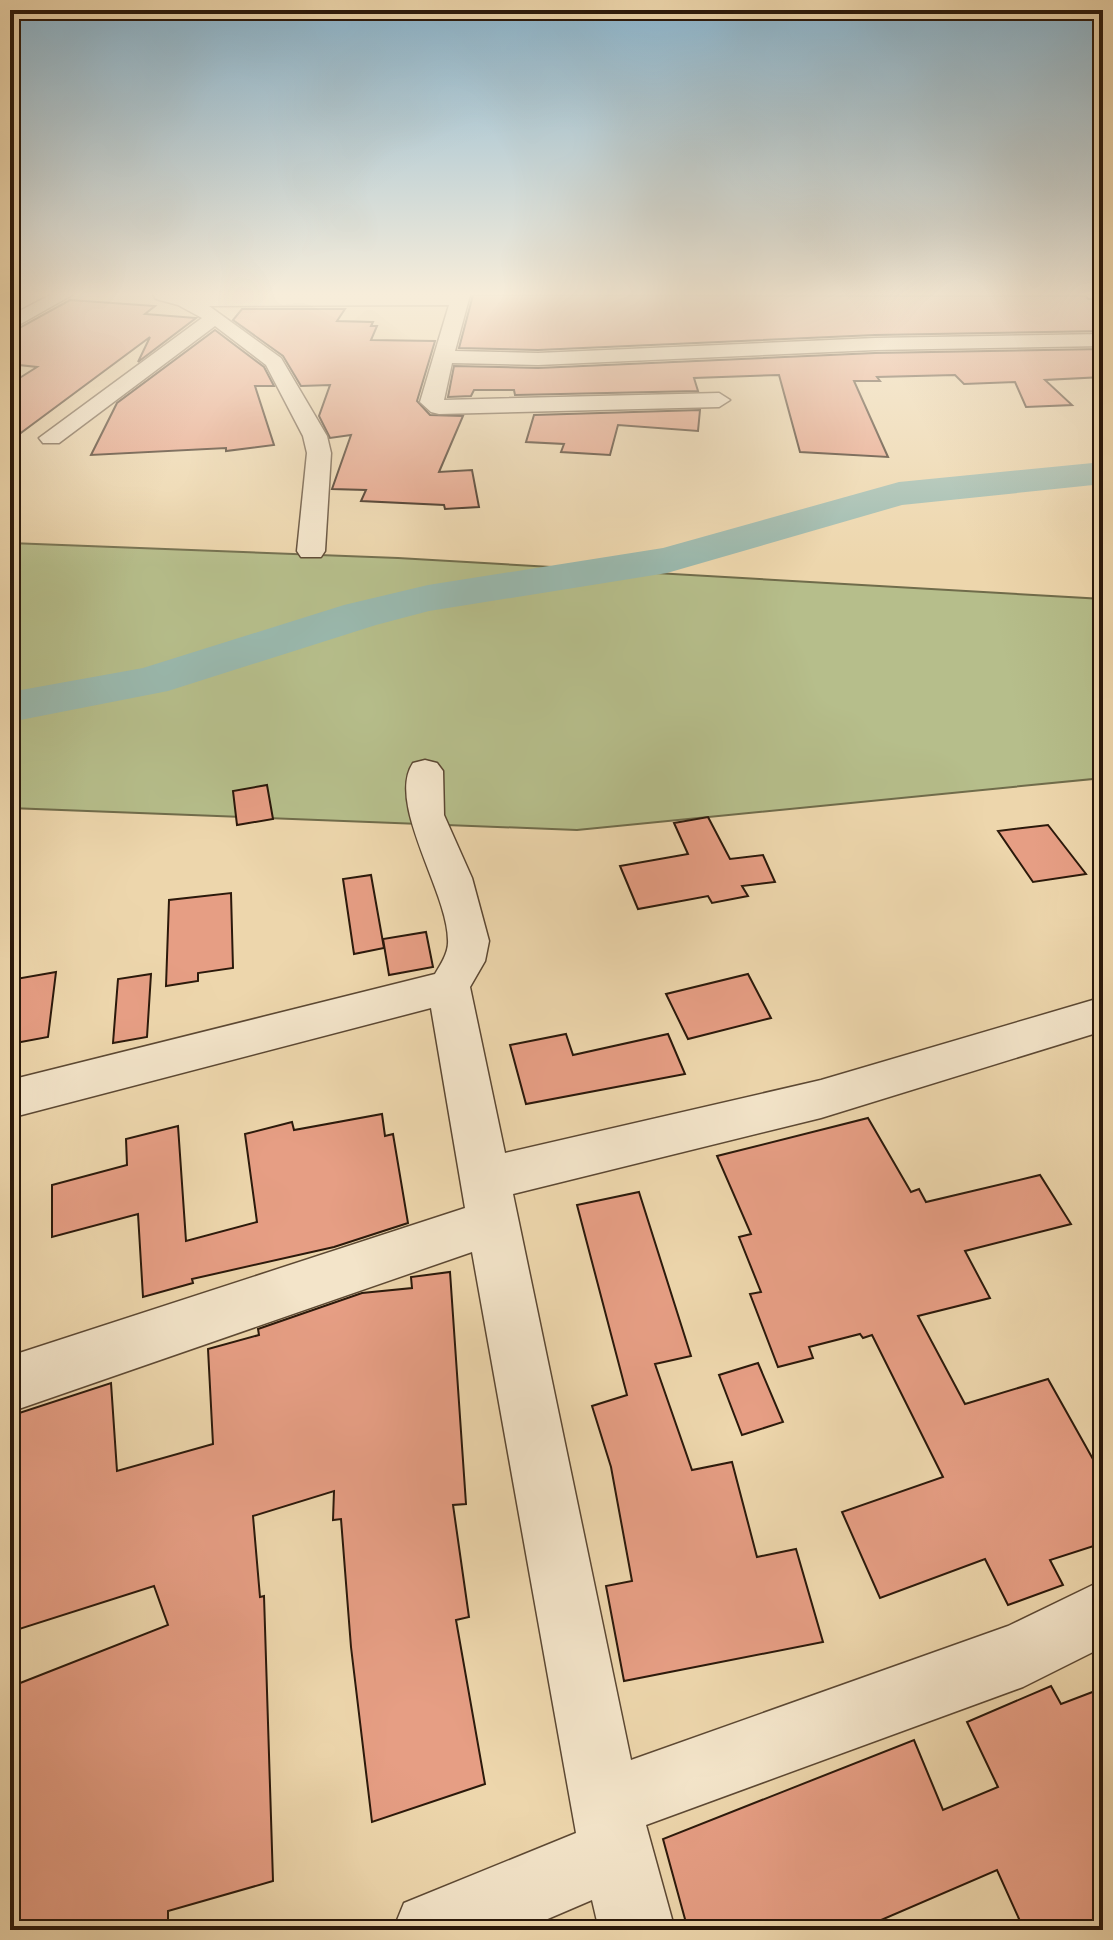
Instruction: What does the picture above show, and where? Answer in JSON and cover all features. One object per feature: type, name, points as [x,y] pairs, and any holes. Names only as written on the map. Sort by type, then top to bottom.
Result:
[{"type":"street","points":[[51,438],[122,386]]},
{"type":"street","points":[[287,386],[315,436],[319,453],[311,551]]},
{"type":"street","points":[[436,386],[431,402],[439,407],[719,400]]},
{"type":"street","points":[[425,771],[426,815],[453,878],[469,941],[464,961],[449,987],[611,1829],[637,1930]]},
{"type":"street","points":[[10,1099],[449,987]]},
{"type":"street","points":[[10,1384],[489,1201],[1103,1014]]},
{"type":"street","points":[[431,1930],[611,1829],[1023,1654],[1103,1612]]},
{"type":"green space","points":[[10,543],[398,558],[1103,599],[1103,778],[577,830],[10,808]]},
{"type":"building","points":[[10,386],[85,386],[10,441]]},
{"type":"building","points":[[140,386],[274,386],[255,386],[274,445],[226,451],[226,448],[91,455],[117,403]]},
{"type":"building","points":[[330,386],[422,386],[417,401],[430,415],[463,416],[439,472],[472,470],[479,507],[445,509],[444,505],[361,501],[366,490],[332,489],[351,435],[330,438],[319,416]]},
{"type":"building","points":[[450,386],[696,386],[698,391],[515,395],[514,390],[474,390],[471,396],[448,397]]},
{"type":"building","points":[[782,386],[856,386],[888,457],[800,452]]},
{"type":"building","points":[[1017,386],[1051,386],[1072,405],[1026,407]]},
{"type":"building","points":[[700,410],[698,431],[618,425],[610,455],[561,452],[564,444],[526,442],[534,415]]},
{"type":"building","points":[[267,785],[273,819],[237,825],[233,791]]},
{"type":"building","points":[[708,817],[730,859],[763,855],[775,882],[742,886],[748,896],[712,903],[708,896],[638,909],[620,866],[688,854],[674,823]]},
{"type":"building","points":[[1048,825],[1086,874],[1033,882],[998,831]]},
{"type":"building","points":[[371,875],[384,948],[354,954],[343,879]]},
{"type":"building","points":[[231,893],[233,968],[198,973],[198,981],[166,986],[169,900]]},
{"type":"building","points":[[426,932],[433,967],[389,975],[383,939]]},
{"type":"building","points":[[56,972],[48,1037],[10,1044],[10,980]]},
{"type":"building","points":[[151,974],[147,1037],[113,1043],[118,979]]},
{"type":"building","points":[[748,974],[771,1018],[688,1039],[666,994]]},
{"type":"building","points":[[566,1034],[573,1055],[668,1034],[685,1074],[526,1104],[510,1045]]},
{"type":"building","points":[[382,1114],[385,1136],[393,1134],[408,1223],[334,1247],[192,1279],[193,1283],[143,1297],[138,1214],[52,1237],[52,1185],[127,1165],[126,1139],[178,1126],[186,1241],[257,1222],[245,1134],[292,1122],[294,1130]]},
{"type":"building","points":[[868,1118],[911,1192],[919,1189],[926,1202],[1040,1175],[1071,1224],[965,1251],[990,1298],[918,1316],[965,1404],[1048,1379],[1103,1477],[1103,1543],[1050,1560],[1063,1585],[1008,1605],[985,1559],[880,1598],[842,1512],[943,1477],[872,1335],[863,1338],[860,1334],[809,1347],[813,1358],[778,1367],[750,1294],[761,1292],[739,1237],[751,1234],[717,1156]]},
{"type":"building","points":[[639,1192],[691,1356],[655,1364],[692,1470],[732,1462],[757,1557],[796,1549],[823,1642],[624,1681],[606,1586],[632,1581],[611,1467],[592,1406],[627,1395],[577,1205]]},
{"type":"building","points":[[450,1272],[466,1504],[453,1505],[469,1617],[456,1620],[485,1784],[372,1822],[351,1647],[341,1519],[333,1520],[334,1491],[253,1516],[260,1597],[264,1596],[273,1881],[168,1911],[168,1925],[152,1930],[10,1930],[10,1687],[168,1625],[154,1586],[10,1632],[10,1416],[111,1383],[117,1471],[213,1444],[208,1349],[259,1335],[258,1329],[362,1293],[412,1288],[411,1277]]},
{"type":"building","points":[[758,1363],[783,1422],[742,1435],[719,1375]]},
{"type":"building","points":[[1051,1686],[1061,1704],[1103,1688],[1103,1920],[1082,1930],[1024,1930],[997,1870],[858,1930],[688,1930],[663,1839],[914,1740],[943,1810],[998,1787],[967,1722]]},
{"type":"waterway","points":[[10,707],[151,681],[360,615],[428,598],[667,560],[899,494],[1103,473]]}]
